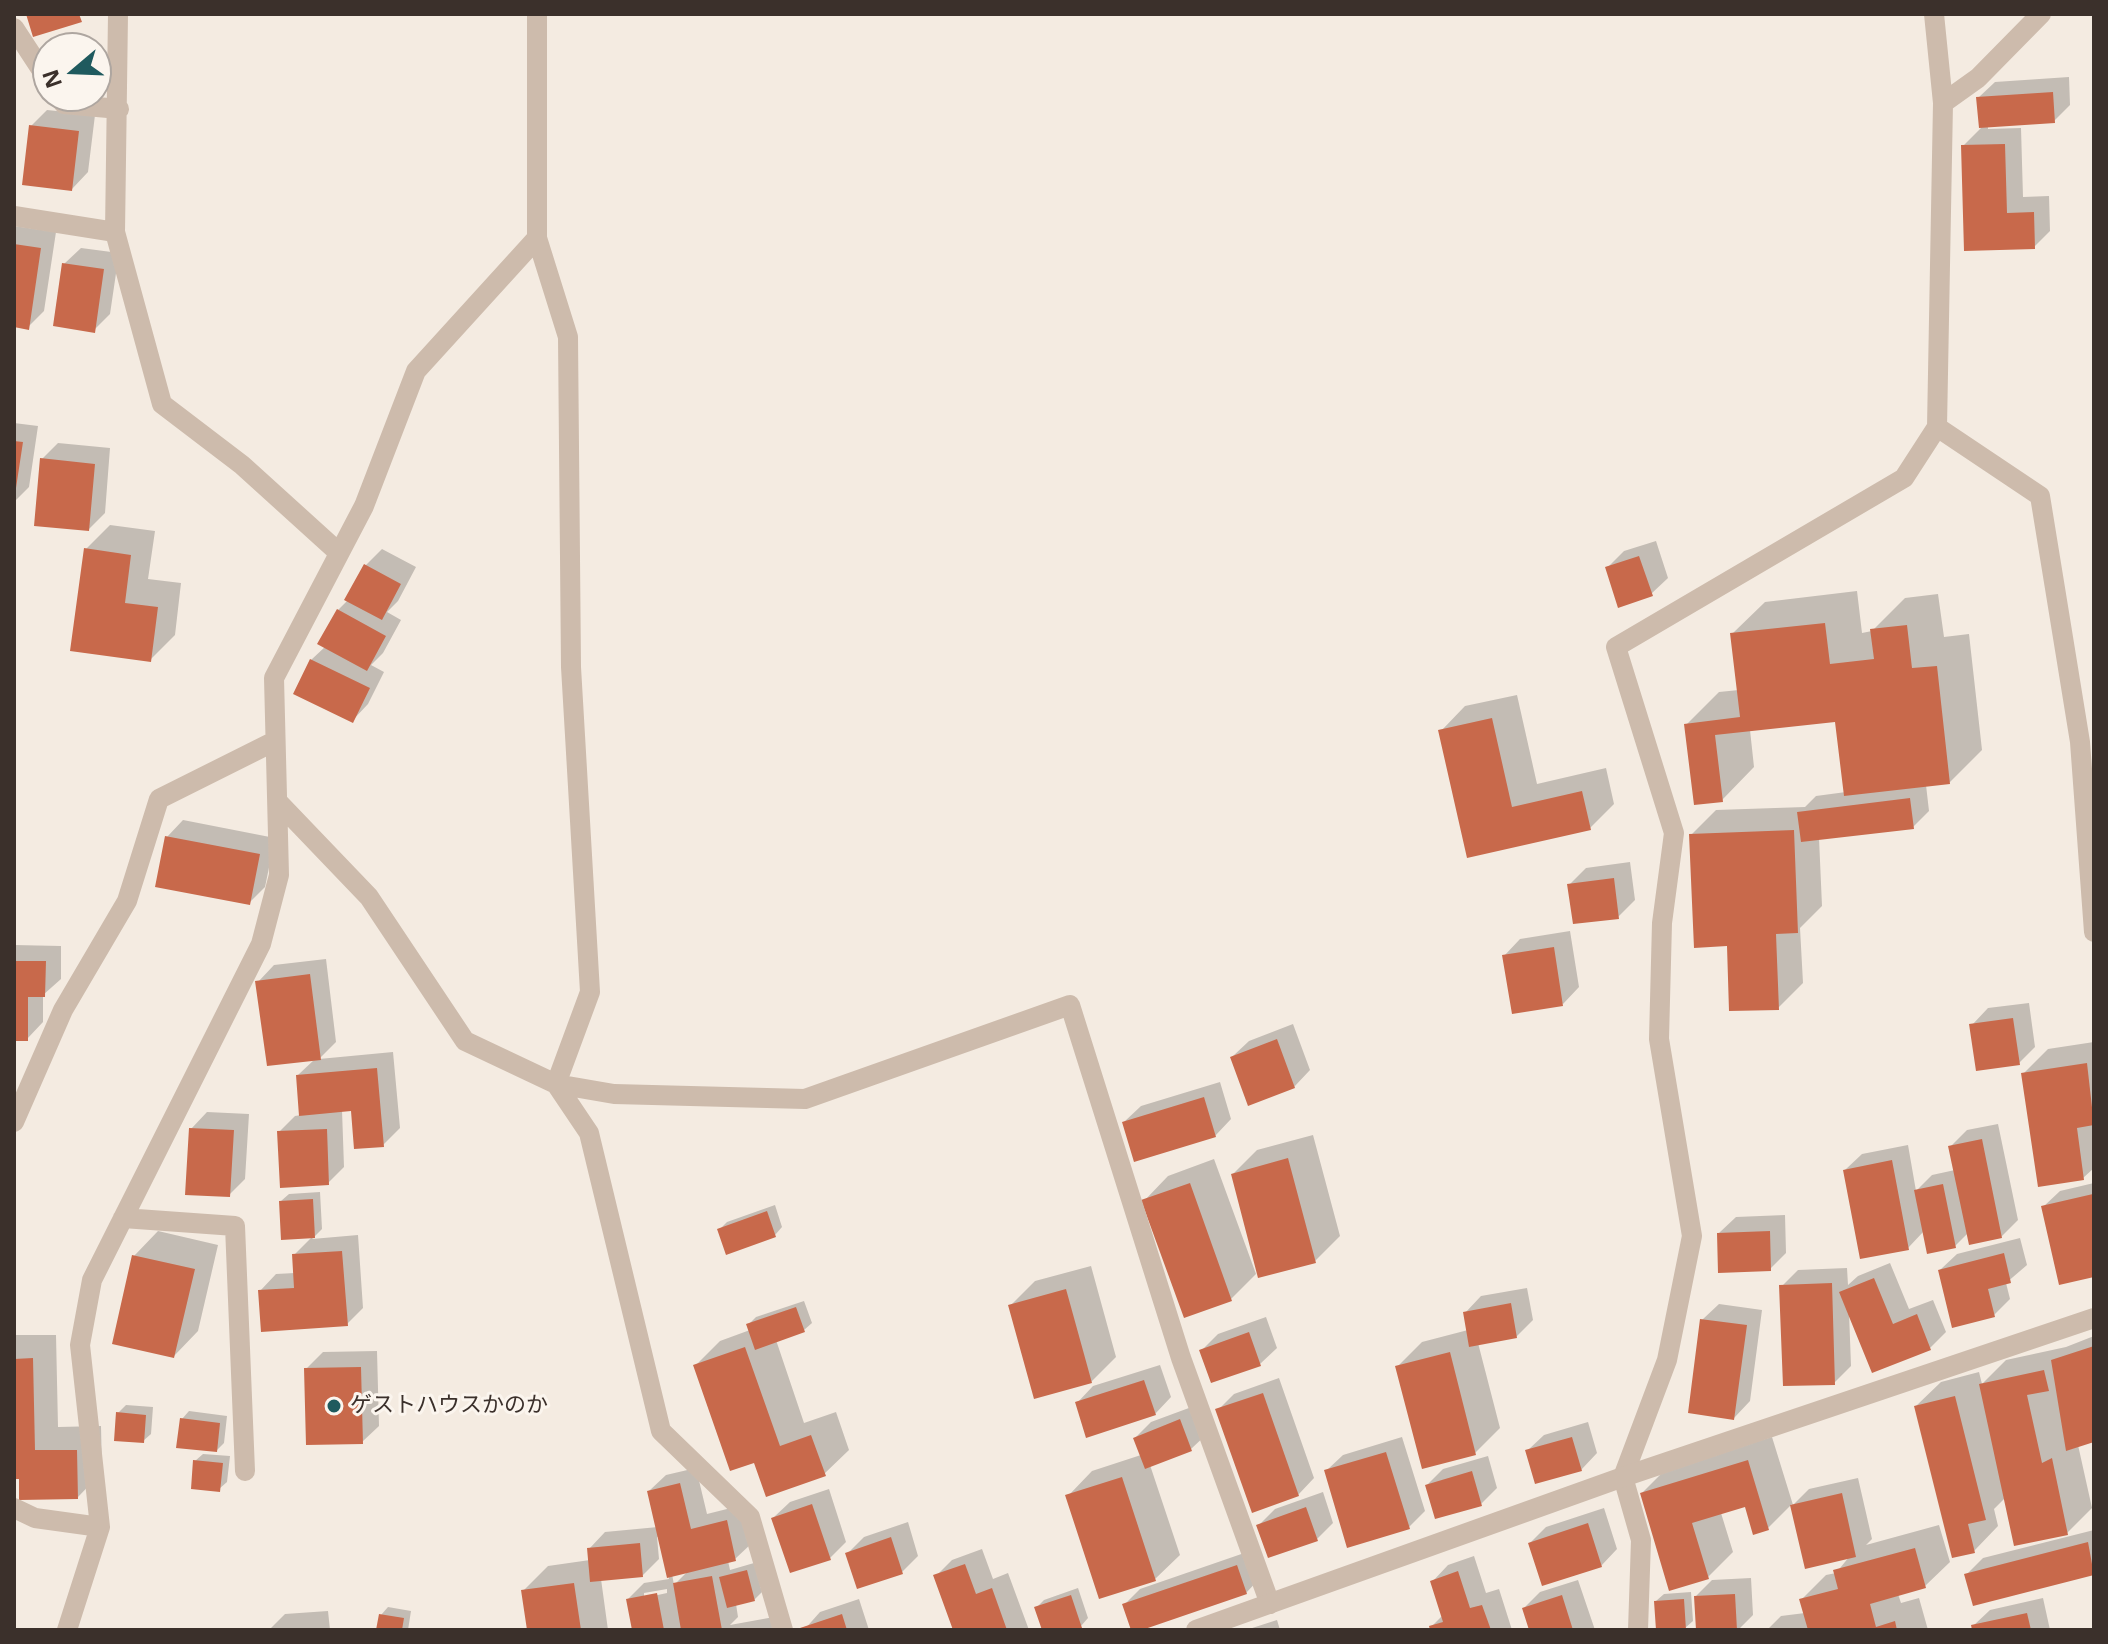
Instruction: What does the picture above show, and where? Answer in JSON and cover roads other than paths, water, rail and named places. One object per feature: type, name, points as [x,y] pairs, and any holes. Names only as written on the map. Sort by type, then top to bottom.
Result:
[{"type":"street","points":[[118,14],[115,232],[162,404],[242,465],[338,552]]},
{"type":"street","points":[[537,14],[537,238],[568,337],[571,667],[590,992],[556,1084]]},
{"type":"street","points":[[1638,1630],[1641,1540],[1623,1477],[1667,1360],[1692,1236],[1659,1039],[1662,923],[1674,833],[1616,647],[1904,478],[1937,427],[1943,103],[1934,14]]},
{"type":"street","points":[[1943,103],[1978,78],[2041,14]]},
{"type":"street","points":[[14,28],[32,56]]},
{"type":"street","points":[[112,108],[119,109]]},
{"type":"street","points":[[14,216],[115,232]]},
{"type":"street","points":[[67,1630],[100,1527],[80,1345],[92,1280],[261,944],[279,875],[274,678],[364,506],[416,371],[537,238]]},
{"type":"street","points":[[1937,427],[2040,496],[2080,742],[2094,932]]},
{"type":"street","points":[[14,1122],[63,1010],[127,901],[159,799],[275,741]]},
{"type":"street","points":[[278,802],[369,897],[465,1041],[556,1084],[614,1094],[805,1099],[1070,1005],[1181,1358],[1270,1604]]},
{"type":"street","points":[[556,1084],[589,1133],[661,1431],[750,1517],[783,1630]]},
{"type":"street","points":[[123,1218],[235,1226],[245,1471]]},
{"type":"street","points":[[1196,1630],[1623,1477],[2094,1318]]},
{"type":"street","points":[[14,1508],[35,1518],[100,1527]]},
{"type":"place","name":"ゲストハウスかのか","points":[[334,1406]]}]
